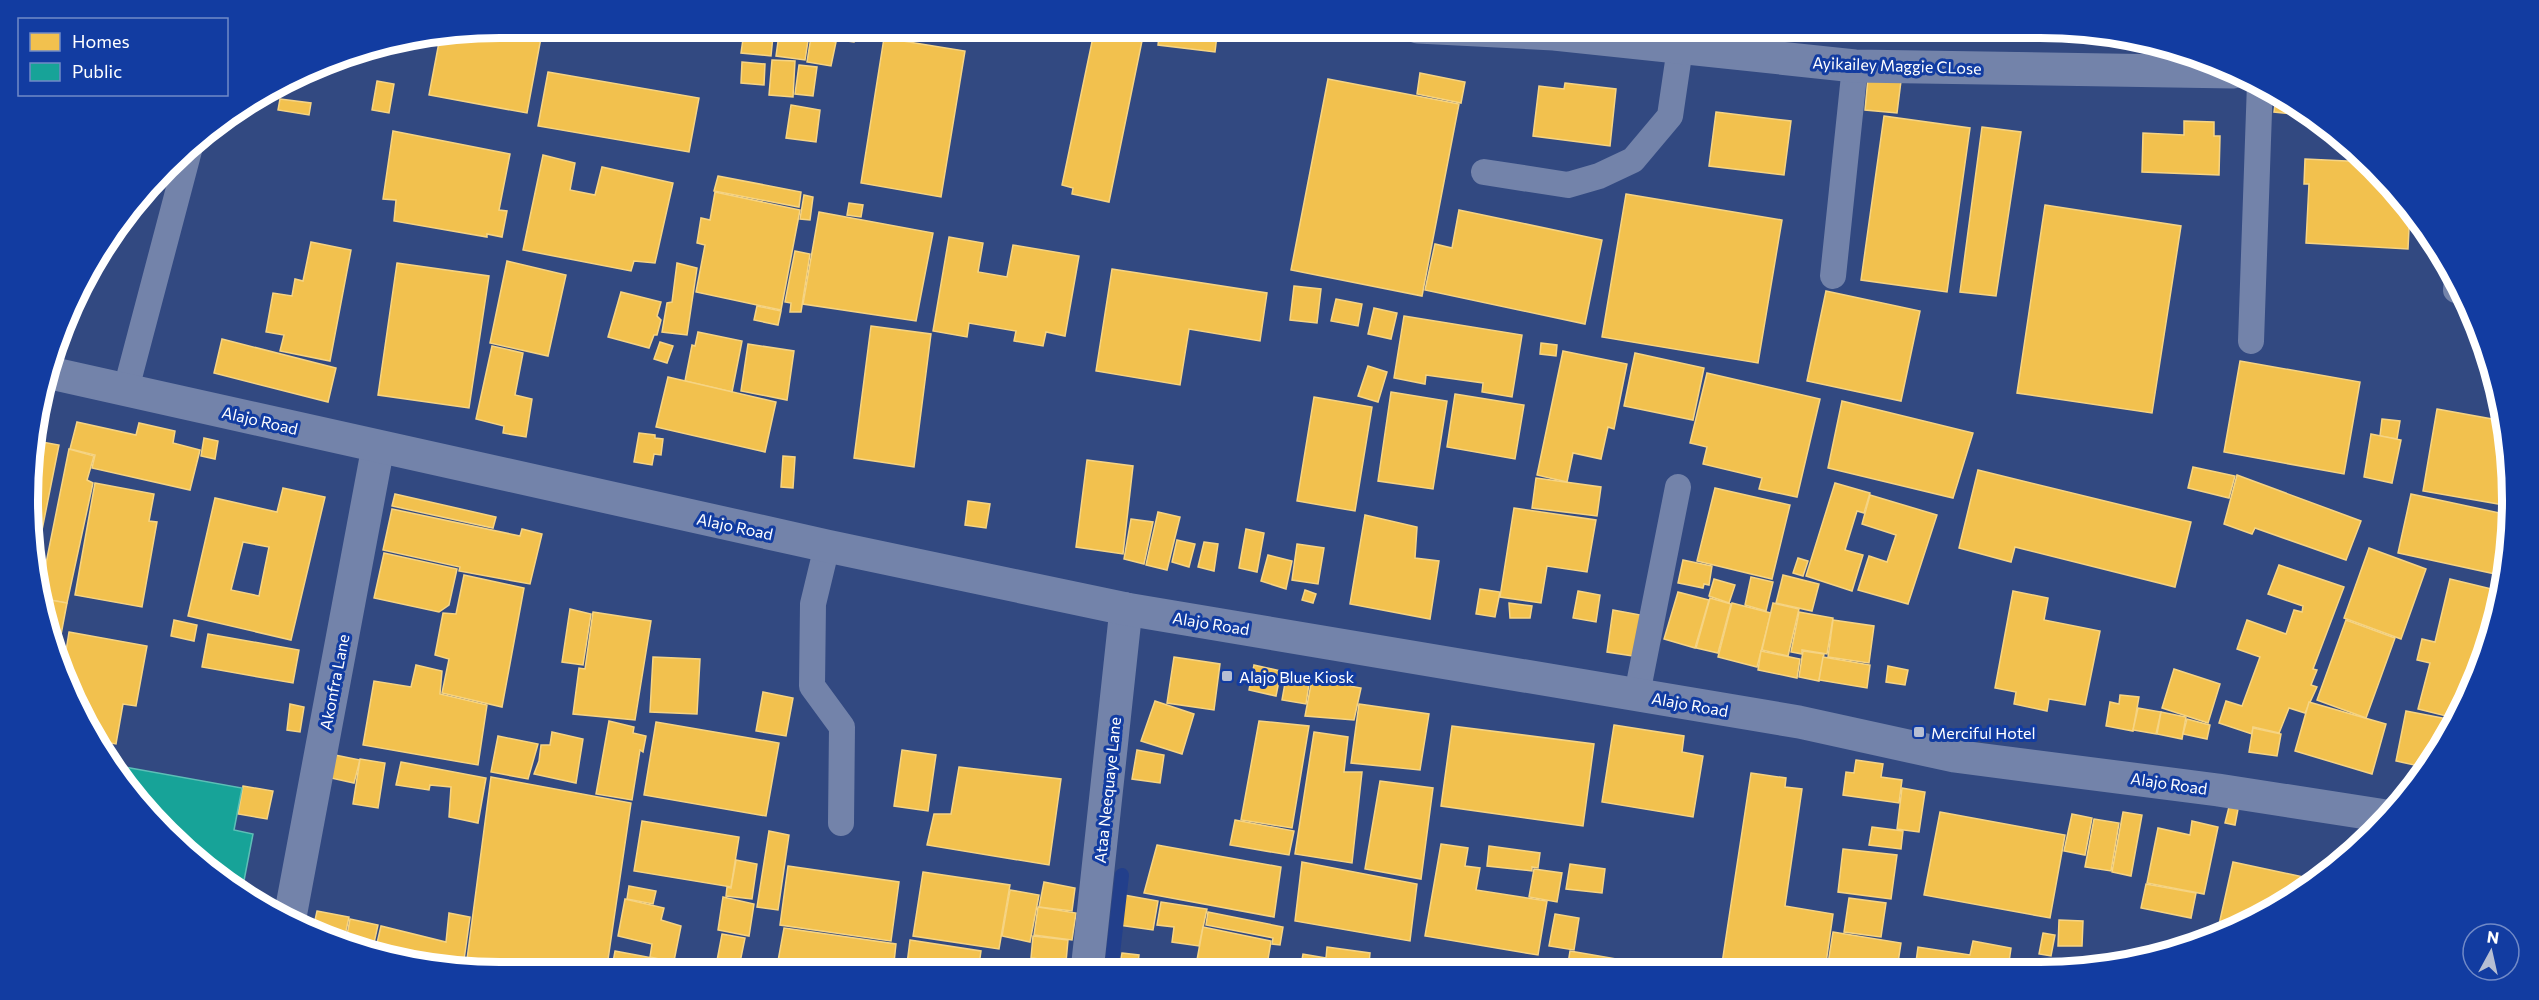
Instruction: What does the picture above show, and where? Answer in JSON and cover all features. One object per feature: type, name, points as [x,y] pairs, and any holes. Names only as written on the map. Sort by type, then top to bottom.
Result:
[{"type":"street","name":"Ayikailey Maggie CLose","points":[[1590,38],[1855,66],[2213,72]]},
{"type":"street","name":"Alajo Road","points":[[55,374],[827,546],[1126,609],[1637,694],[1799,723],[1954,756],[2218,790],[2378,815]]},
{"type":"street","name":"Akonfra Lane","points":[[291,913],[378,447]]},
{"type":"street","name":"Ataa Neequaye Lane","points":[[1088,962],[1126,609]]},
{"type":"lane","points":[[1484,172],[1568,185],[1599,176],[1633,159],[1670,116],[1680,48]]},
{"type":"lane","points":[[1833,276],[1855,66]]},
{"type":"lane","points":[[2251,341],[2260,93]]},
{"type":"lane","points":[[126,389],[185,161]]},
{"type":"lane","points":[[1637,694],[1678,487]]},
{"type":"lane","points":[[827,546],[813,604],[812,686],[842,728],[841,823]]},
{"type":"building: Homes","points":[[470,38],[541,38],[527,113],[429,95],[439,41]]},
{"type":"building: Homes","points":[[743,38],[773,38],[771,56],[741,53]]},
{"type":"building: Homes","points":[[778,38],[808,38],[805,60],[776,56]]},
{"type":"building: Homes","points":[[811,38],[836,42],[831,66],[807,62]]},
{"type":"building: Homes","points":[[832,38],[855,38],[854,42]]},
{"type":"building: Homes","points":[[884,38],[965,51],[941,197],[861,183]]},
{"type":"building: Homes","points":[[1093,38],[1142,41],[1109,202],[1072,194],[1073,188],[1062,185]]},
{"type":"building: Homes","points":[[1159,38],[1217,38],[1215,52],[1158,45]]},
{"type":"building: Homes","points":[[772,60],[795,61],[793,97],[769,95]]},
{"type":"building: Homes","points":[[742,62],[765,64],[764,85],[741,83]]},
{"type":"building: Homes","points":[[799,65],[817,67],[813,96],[795,94]]},
{"type":"building: Homes","points":[[548,72],[699,98],[689,152],[538,126]]},
{"type":"building: Homes","points":[[1420,73],[1465,82],[1461,103],[1417,94]]},
{"type":"building: Homes","points":[[1868,78],[1901,81],[1897,113],[1865,110]]},
{"type":"building: Homes","points":[[1328,79],[1459,104],[1422,296],[1291,270]]},
{"type":"building: Homes","points":[[377,81],[394,84],[389,113],[372,110]]},
{"type":"building: Homes","points":[[1565,83],[1616,89],[1610,146],[1533,136],[1539,86],[1564,89]]},
{"type":"building: Homes","points":[[280,99],[311,103],[309,115],[278,110]]},
{"type":"building: Homes","points":[[2275,102],[2294,114],[2294,114],[2274,112]]},
{"type":"building: Homes","points":[[791,105],[820,110],[816,142],[786,138]]},
{"type":"building: Homes","points":[[1716,112],[1791,121],[1784,175],[1709,166]]},
{"type":"building: Homes","points":[[1884,116],[1970,128],[1947,292],[1861,280]]},
{"type":"building: Homes","points":[[2184,121],[2214,122],[2214,136],[2220,136],[2219,175],[2142,172],[2143,133],[2184,135]]},
{"type":"building: Homes","points":[[1982,127],[2021,132],[1996,296],[1960,292]]},
{"type":"building: Homes","points":[[393,131],[510,154],[499,210],[507,211],[502,237],[487,234],[487,237],[394,221],[396,200],[383,199]]},
{"type":"building: Homes","points":[[543,155],[575,163],[570,190],[595,195],[602,167],[673,183],[655,263],[634,261],[631,271],[523,250]]},
{"type":"building: Homes","points":[[2305,159],[2354,161],[2387,195],[2409,223],[2408,249],[2306,243],[2309,184],[2304,184]]},
{"type":"building: Homes","points":[[718,176],[801,192],[799,207],[714,191]]},
{"type":"building: Homes","points":[[715,192],[800,210],[781,310],[696,292],[705,245],[697,243],[701,218],[710,220]]},
{"type":"building: Homes","points":[[1626,194],[1782,220],[1758,363],[1602,337]]},
{"type":"building: Homes","points":[[804,195],[813,197],[810,220],[800,219]]},
{"type":"building: Homes","points":[[849,203],[863,205],[861,217],[847,215]]},
{"type":"building: Homes","points":[[2045,205],[2181,226],[2152,413],[2017,393]]},
{"type":"building: Homes","points":[[1459,210],[1602,240],[1585,324],[1425,290],[1435,244],[1452,248]]},
{"type":"building: Homes","points":[[819,212],[933,233],[916,321],[803,304]]},
{"type":"building: Homes","points":[[949,237],[983,243],[978,272],[1007,277],[1013,245],[1079,256],[1065,336],[1046,332],[1043,346],[1014,341],[1016,331],[969,323],[967,337],[933,331]]},
{"type":"building: Homes","points":[[311,242],[351,250],[330,361],[280,351],[284,335],[266,332],[273,293],[292,296],[295,279],[303,281]]},
{"type":"building: Homes","points":[[795,251],[810,254],[801,312],[790,312],[791,303],[785,302]]},
{"type":"building: Homes","points":[[507,261],[566,275],[548,356],[490,343]]},
{"type":"building: Homes","points":[[397,263],[489,276],[469,408],[378,395]]},
{"type":"building: Homes","points":[[677,263],[697,268],[687,335],[662,332],[667,303],[672,302]]},
{"type":"building: Homes","points":[[1112,269],[1267,293],[1260,341],[1189,329],[1180,385],[1096,371]]},
{"type":"building: Homes","points":[[1294,286],[1321,289],[1317,323],[1290,320]]},
{"type":"building: Homes","points":[[1826,291],[1920,311],[1901,401],[1807,381]]},
{"type":"building: Homes","points":[[621,292],[661,302],[657,316],[661,320],[657,335],[654,335],[649,348],[608,337]]},
{"type":"building: Homes","points":[[1336,299],[1362,304],[1358,326],[1331,321]]},
{"type":"building: Homes","points":[[757,306],[781,311],[778,325],[754,320]]},
{"type":"building: Homes","points":[[1374,308],[1397,313],[1391,339],[1368,334]]},
{"type":"building: Homes","points":[[1404,316],[1522,335],[1512,397],[1482,392],[1483,383],[1426,375],[1425,384],[1394,378]]},
{"type":"building: Homes","points":[[871,326],[931,334],[914,467],[854,458]]},
{"type":"building: Homes","points":[[698,332],[742,341],[732,392],[685,381],[692,345],[695,346]]},
{"type":"building: Homes","points":[[222,339],[336,368],[328,402],[214,373]]},
{"type":"building: Homes","points":[[660,342],[673,346],[667,363],[654,359]]},
{"type":"building: Homes","points":[[1541,343],[1557,345],[1556,356],[1540,354]]},
{"type":"building: Homes","points":[[748,344],[794,351],[787,400],[741,391]]},
{"type":"building: Homes","points":[[492,346],[523,353],[515,395],[532,399],[526,437],[503,433],[504,426],[476,419]]},
{"type":"building: Homes","points":[[1563,351],[1627,364],[1614,429],[1608,427],[1601,459],[1573,453],[1567,482],[1537,475]]},
{"type":"building: Homes","points":[[1635,353],[1704,368],[1693,420],[1624,406]]},
{"type":"building: Homes","points":[[2240,361],[2360,382],[2344,474],[2224,452]]},
{"type":"building: Homes","points":[[1368,366],[1387,372],[1378,402],[1358,396]]},
{"type":"building: Homes","points":[[1707,373],[1820,399],[1797,497],[1759,489],[1762,478],[1703,464],[1707,447],[1690,443]]},
{"type":"building: Homes","points":[[668,377],[776,402],[765,452],[656,427]]},
{"type":"building: Homes","points":[[1391,392],[1447,401],[1433,489],[1378,481]]},
{"type":"building: Homes","points":[[1455,394],[1524,405],[1515,459],[1447,447]]},
{"type":"building: Homes","points":[[1314,397],[1372,407],[1355,511],[1297,501]]},
{"type":"building: Homes","points":[[1842,401],[1973,433],[1953,498],[1828,468]]},
{"type":"building: Homes","points":[[2437,409],[2495,419],[2501,470],[2502,505],[2423,491]]},
{"type":"building: Homes","points":[[2382,419],[2400,421],[2397,439],[2380,436]]},
{"type":"building: Homes","points":[[77,422],[136,435],[139,423],[175,431],[173,443],[200,450],[190,490],[92,468],[95,455],[70,449]]},
{"type":"building: Homes","points":[[639,433],[655,435],[655,438],[663,439],[661,455],[654,454],[652,465],[634,462]]},
{"type":"building: Homes","points":[[2371,434],[2401,440],[2392,483],[2364,477]]},
{"type":"building: Homes","points":[[204,438],[218,441],[215,459],[201,456]]},
{"type":"building: Homes","points":[[41,442],[59,445],[39,543],[38,470]]},
{"type":"building: Homes","points":[[69,449],[94,456],[87,480],[93,483],[67,603],[48,600],[44,575]]},
{"type":"building: Homes","points":[[783,456],[795,457],[793,488],[781,487]]},
{"type":"building: Homes","points":[[1087,460],[1133,466],[1123,554],[1076,547]]},
{"type":"building: Homes","points":[[2193,467],[2235,476],[2229,498],[2188,488]]},
{"type":"building: Homes","points":[[1978,470],[2191,522],[2175,587],[2015,547],[2011,562],[1959,548]]},
{"type":"building: Homes","points":[[2237,475],[2361,521],[2346,560],[2255,528],[2252,534],[2224,524]]},
{"type":"building: Homes","points":[[1536,478],[1601,487],[1597,516],[1532,508]]},
{"type":"building: Homes","points":[[95,483],[154,494],[149,521],[157,522],[142,607],[75,595]]},
{"type":"building: Homes","points":[[1835,483],[1870,493],[1864,513],[1857,511],[1845,550],[1863,555],[1852,591],[1806,576]]},
{"type":"building: Homes","points":[[283,488],[325,497],[291,640],[188,616],[215,498],[277,512]],"holes":[[[243,542],[269,547],[259,596],[231,590]]]},
{"type":"building: Homes","points":[[1715,488],[1790,505],[1772,579],[1697,561]]},
{"type":"building: Homes","points":[[395,494],[496,517],[493,528],[392,506]]},
{"type":"building: Homes","points":[[2411,494],[2502,513],[2496,574],[2398,553]]},
{"type":"building: Homes","points":[[1870,495],[1937,515],[1908,604],[1858,590],[1869,556],[1887,562],[1896,535],[1862,524]]},
{"type":"building: Homes","points":[[968,501],[990,504],[986,528],[965,525]]},
{"type":"building: Homes","points":[[1514,508],[1596,520],[1587,572],[1547,566],[1541,603],[1500,597]]},
{"type":"building: Homes","points":[[392,509],[520,536],[522,529],[542,534],[530,584],[459,571],[460,567],[383,550]]},
{"type":"building: Homes","points":[[1158,512],[1180,517],[1167,570],[1146,565]]},
{"type":"building: Homes","points":[[1365,515],[1417,527],[1415,558],[1439,561],[1430,619],[1350,604]]},
{"type":"building: Homes","points":[[1131,519],[1153,522],[1144,564],[1124,559]]},
{"type":"building: Homes","points":[[1246,529],[1264,533],[1257,572],[1239,568]]},
{"type":"building: Homes","points":[[1177,540],[1195,544],[1189,567],[1172,562]]},
{"type":"building: Homes","points":[[1204,542],[1218,544],[1214,571],[1198,567]]},
{"type":"building: Homes","points":[[1297,544],[1324,548],[1318,584],[1292,580]]},
{"type":"building: Homes","points":[[2369,548],[2426,569],[2401,639],[2344,618]]},
{"type":"building: Homes","points":[[384,553],[457,569],[449,605],[439,612],[374,598]]},
{"type":"building: Homes","points":[[1268,555],[1292,561],[1286,589],[1261,581]]},
{"type":"building: Homes","points":[[1798,558],[1808,561],[1803,576],[1793,573]]},
{"type":"building: Homes","points":[[1683,560],[1712,566],[1709,585],[1704,584],[1703,588],[1678,583]]},
{"type":"building: Homes","points":[[2279,565],[2344,587],[2313,669],[2317,670],[2311,685],[2317,687],[2305,713],[2289,708],[2279,733],[2253,727],[2252,734],[2219,723],[2226,701],[2242,706],[2260,657],[2237,649],[2247,620],[2286,634],[2294,610],[2302,612],[2303,606],[2268,594]]},
{"type":"building: Homes","points":[[464,575],[524,588],[502,707],[442,693],[449,659],[435,655],[443,613],[456,614]]},
{"type":"building: Homes","points":[[1783,575],[1819,584],[1812,611],[1776,603]]},
{"type":"building: Homes","points":[[1751,577],[1773,582],[1766,611],[1745,605]]},
{"type":"building: Homes","points":[[1714,579],[1735,585],[1729,603],[1709,596]]},
{"type":"building: Homes","points":[[2450,579],[2493,589],[2477,649],[2448,716],[2418,709],[2430,663],[2417,660],[2422,639],[2435,642]]},
{"type":"building: Homes","points":[[1480,589],[1500,592],[1495,617],[1476,614]]},
{"type":"building: Homes","points":[[1305,590],[1316,594],[1313,603],[1302,600]]},
{"type":"building: Homes","points":[[1578,591],[1600,595],[1596,622],[1573,618]]},
{"type":"building: Homes","points":[[2013,591],[2048,598],[2044,620],[2100,631],[2085,705],[2049,699],[2047,711],[2014,704],[2016,692],[1995,688]]},
{"type":"building: Homes","points":[[1678,592],[1709,600],[1695,648],[1664,639]]},
{"type":"building: Homes","points":[[1710,598],[1731,604],[1718,653],[1696,648]]},
{"type":"building: Homes","points":[[48,600],[67,603],[60,642]]},
{"type":"building: Homes","points":[[1509,603],[1532,606],[1530,618],[1510,618]]},
{"type":"building: Homes","points":[[1732,603],[1771,613],[1757,667],[1718,657]]},
{"type":"building: Homes","points":[[1773,603],[1799,609],[1788,656],[1762,650]]},
{"type":"building: Homes","points":[[570,609],[591,614],[583,665],[562,662]]},
{"type":"building: Homes","points":[[1613,610],[1646,616],[1639,657],[1607,652]]},
{"type":"building: Homes","points":[[593,612],[651,621],[635,720],[573,714],[579,668],[585,669]]},
{"type":"building: Homes","points":[[1799,612],[1833,618],[1827,654],[1802,650],[1802,654],[1791,652]]},
{"type":"building: Homes","points":[[174,620],[197,625],[194,641],[171,636]]},
{"type":"building: Homes","points":[[1833,620],[1874,626],[1869,663],[1828,657]]},
{"type":"building: Homes","points":[[2346,620],[2395,638],[2366,718],[2317,700]]},
{"type":"building: Homes","points":[[69,632],[147,646],[136,706],[123,704],[116,744],[106,742],[99,731],[85,705],[65,657]]},
{"type":"building: Homes","points":[[208,634],[299,650],[293,683],[202,667]]},
{"type":"building: Homes","points":[[1761,651],[1800,659],[1797,678],[1758,670]]},
{"type":"building: Homes","points":[[1803,651],[1824,654],[1819,681],[1799,677]]},
{"type":"building: Homes","points":[[653,657],[700,659],[697,714],[650,712]]},
{"type":"building: Homes","points":[[1174,657],[1220,664],[1214,710],[1167,703]]},
{"type":"building: Homes","points":[[1823,657],[1870,665],[1867,688],[1819,680]]},
{"type":"building: Homes","points":[[416,665],[442,671],[440,694],[487,705],[478,765],[363,745],[374,681],[411,687]]},
{"type":"building: Homes","points":[[1254,665],[1281,671],[1276,696],[1249,690]]},
{"type":"building: Homes","points":[[1888,666],[1908,670],[1905,685],[1886,682]]},
{"type":"building: Homes","points":[[2174,669],[2220,684],[2208,723],[2162,708]]},
{"type":"building: Homes","points":[[1287,672],[1310,677],[1306,704],[1282,700]]},
{"type":"building: Homes","points":[[1312,679],[1361,688],[1354,720],[1305,716]]},
{"type":"building: Homes","points":[[763,692],[793,698],[786,736],[756,731]]},
{"type":"building: Homes","points":[[2120,695],[2139,697],[2133,731],[2106,726],[2110,702],[2119,704]]},
{"type":"building: Homes","points":[[1155,701],[1194,714],[1182,754],[1141,741]]},
{"type":"building: Homes","points":[[2309,702],[2386,724],[2372,774],[2295,751]]},
{"type":"building: Homes","points":[[290,704],[304,707],[300,732],[287,730]]},
{"type":"building: Homes","points":[[1359,704],[1429,714],[1420,770],[1351,763]]},
{"type":"building: Homes","points":[[2138,708],[2161,712],[2156,734],[2133,730]]},
{"type":"building: Homes","points":[[2406,711],[2447,719],[2418,766],[2396,761]]},
{"type":"building: Homes","points":[[2161,712],[2186,717],[2182,739],[2157,734]]},
{"type":"building: Homes","points":[[2187,719],[2210,725],[2207,739],[2183,734]]},
{"type":"building: Homes","points":[[609,721],[634,727],[633,733],[646,736],[643,752],[640,750],[632,800],[596,794]]},
{"type":"building: Homes","points":[[1259,721],[1309,726],[1292,828],[1241,820]]},
{"type":"building: Homes","points":[[656,722],[779,743],[766,816],[644,795]]},
{"type":"building: Homes","points":[[1614,725],[1684,736],[1682,752],[1703,756],[1693,817],[1602,802]]},
{"type":"building: Homes","points":[[1452,726],[1594,744],[1583,826],[1441,806]]},
{"type":"building: Homes","points":[[2253,728],[2281,734],[2277,756],[2249,752]]},
{"type":"building: Homes","points":[[552,732],[583,739],[576,783],[534,774],[539,761],[541,745],[550,745]]},
{"type":"building: Homes","points":[[1314,732],[1348,737],[1344,772],[1362,772],[1352,863],[1295,854]]},
{"type":"building: Homes","points":[[498,736],[538,744],[528,779],[491,772]]},
{"type":"building: Homes","points":[[902,750],[936,755],[928,811],[894,806]]},
{"type":"building: Homes","points":[[1137,750],[1164,755],[1160,783],[1132,779]]},
{"type":"building: Homes","points":[[335,755],[360,760],[354,783],[331,778]]},
{"type":"building: Homes","points":[[360,759],[385,763],[378,808],[353,804]]},
{"type":"building: Homes","points":[[1856,760],[1883,764],[1881,777],[1902,780],[1899,803],[1843,795],[1846,772],[1854,773]]},
{"type":"building: Homes","points":[[401,762],[486,778],[478,823],[449,817],[451,787],[430,785],[429,790],[396,785]]},
{"type":"building: Homes","points":[[959,767],[1061,779],[1049,865],[927,845],[934,814],[951,814]]},
{"type":"building: Homes","points":[[1751,773],[1786,778],[1785,787],[1802,789],[1785,906],[1833,914],[1826,962],[1722,962]]},
{"type":"building: Homes","points":[[491,777],[631,803],[608,962],[467,962]]},
{"type":"building: Homes","points":[[1380,781],[1433,788],[1421,879],[1365,869]]},
{"type":"building: Homes","points":[[243,786],[273,791],[267,819],[238,814]]},
{"type":"building: Homes","points":[[1902,788],[1925,792],[1919,832],[1897,829]]},
{"type":"building: Homes","points":[[2229,807],[2238,809],[2235,825],[2225,823]]},
{"type":"building: Homes","points":[[1940,812],[2065,835],[2050,918],[1924,895]]},
{"type":"building: Homes","points":[[2123,812],[2142,815],[2131,876],[2112,872]]},
{"type":"building: Homes","points":[[2072,814],[2092,818],[2085,855],[2064,851]]},
{"type":"building: Homes","points":[[2094,819],[2119,823],[2111,871],[2085,867]]},
{"type":"building: Homes","points":[[1235,820],[1294,831],[1289,855],[1230,845]]},
{"type":"building: Homes","points":[[642,821],[739,837],[731,887],[634,871]]},
{"type":"building: Homes","points":[[2192,821],[2218,827],[2204,894],[2147,883],[2158,828],[2190,835]]},
{"type":"building: Homes","points":[[1872,827],[1903,831],[1901,849],[1869,845]]},
{"type":"building: Homes","points":[[769,831],[789,835],[778,910],[757,907]]},
{"type":"building: Homes","points":[[1441,844],[1468,848],[1465,866],[1480,868],[1476,890],[1547,901],[1538,955],[1425,936]]},
{"type":"building: Homes","points":[[1157,845],[1281,867],[1274,917],[1144,893]]},
{"type":"building: Homes","points":[[1489,846],[1540,853],[1538,868],[1532,867],[1532,871],[1487,866]]},
{"type":"building: Homes","points":[[1843,849],[1897,855],[1891,899],[1838,892]]},
{"type":"building: Homes","points":[[736,860],[757,864],[752,899],[726,896],[727,887],[731,888]]},
{"type":"building: Homes","points":[[1302,862],[1417,884],[1410,941],[1295,921]]},
{"type":"building: Homes","points":[[2233,862],[2306,878],[2270,901],[2219,926]]},
{"type":"building: Homes","points":[[1570,864],[1605,869],[1602,893],[1566,889]]},
{"type":"building: Homes","points":[[788,866],[899,882],[891,941],[780,925]]},
{"type":"building: Homes","points":[[1534,869],[1562,873],[1557,902],[1529,897]]},
{"type":"building: Homes","points":[[923,872],[1010,885],[999,949],[913,936]]},
{"type":"building: Homes","points":[[1044,882],[1075,888],[1072,911],[1039,907]]},
{"type":"building: Homes","points":[[2146,884],[2196,893],[2191,918],[2141,908]]},
{"type":"building: Homes","points":[[629,886],[656,891],[653,904],[627,899]]},
{"type":"building: Homes","points":[[1010,890],[1039,895],[1030,942],[1002,936]]},
{"type":"building: Homes","points":[[1124,895],[1158,901],[1153,930],[1119,925]]},
{"type":"building: Homes","points":[[723,897],[754,904],[749,936],[718,930]]},
{"type":"building: Homes","points":[[1849,898],[1886,903],[1881,937],[1844,932]]},
{"type":"building: Homes","points":[[625,899],[664,908],[661,920],[681,926],[674,962],[650,957],[652,944],[618,936]]},
{"type":"building: Homes","points":[[1161,902],[1207,909],[1199,946],[1172,942],[1174,927],[1157,925]]},
{"type":"building: Homes","points":[[1038,907],[1076,913],[1072,940],[1034,935]]},
{"type":"building: Homes","points":[[317,911],[349,917],[345,936],[314,923]]},
{"type":"building: Homes","points":[[1208,912],[1283,927],[1280,945],[1272,944],[1273,938],[1206,925]]},
{"type":"building: Homes","points":[[449,913],[470,917],[464,961],[410,954],[376,946],[381,926],[446,942]]},
{"type":"building: Homes","points":[[1555,914],[1579,918],[1574,950],[1549,946]]},
{"type":"building: Homes","points":[[350,919],[378,925],[374,945],[347,936]]},
{"type":"building: Homes","points":[[2059,920],[2083,921],[2082,946],[2058,946]]},
{"type":"building: Homes","points":[[1203,927],[1271,941],[1268,962],[1197,962]]},
{"type":"building: Homes","points":[[784,928],[896,944],[894,962],[778,962]]},
{"type":"building: Homes","points":[[1833,932],[1901,943],[1898,962],[1828,962]]},
{"type":"building: Homes","points":[[2043,933],[2055,935],[2051,956],[2039,954]]},
{"type":"building: Homes","points":[[722,934],[745,938],[740,962],[717,962]]},
{"type":"building: Homes","points":[[1033,936],[1068,940],[1066,962],[1031,958]]},
{"type":"building: Homes","points":[[910,940],[981,951],[979,962],[907,962]]},
{"type":"building: Homes","points":[[1973,941],[2011,948],[2009,962],[1916,962],[1918,947],[1970,955]]},
{"type":"building: Homes","points":[[1327,947],[1370,953],[1369,962],[1302,962],[1303,954],[1326,958]]},
{"type":"building: Homes","points":[[615,951],[669,961],[669,962],[613,962]]},
{"type":"building: Homes","points":[[1570,951],[1634,962],[1568,962]]},
{"type":"building: Homes","points":[[1122,953],[1139,955],[1138,962],[1120,962]]},
{"type":"building: Public","points":[[122,766],[242,788],[234,830],[253,834],[243,885],[195,848],[173,827],[152,805]]},
{"type":"waterway","points":[[1112,962],[1122,875]]},
{"type":"place","name":"Alajo Blue Kiosk","points":[[1227,676]]},
{"type":"place","name":"Merciful Hotel","points":[[1919,732]]}]
